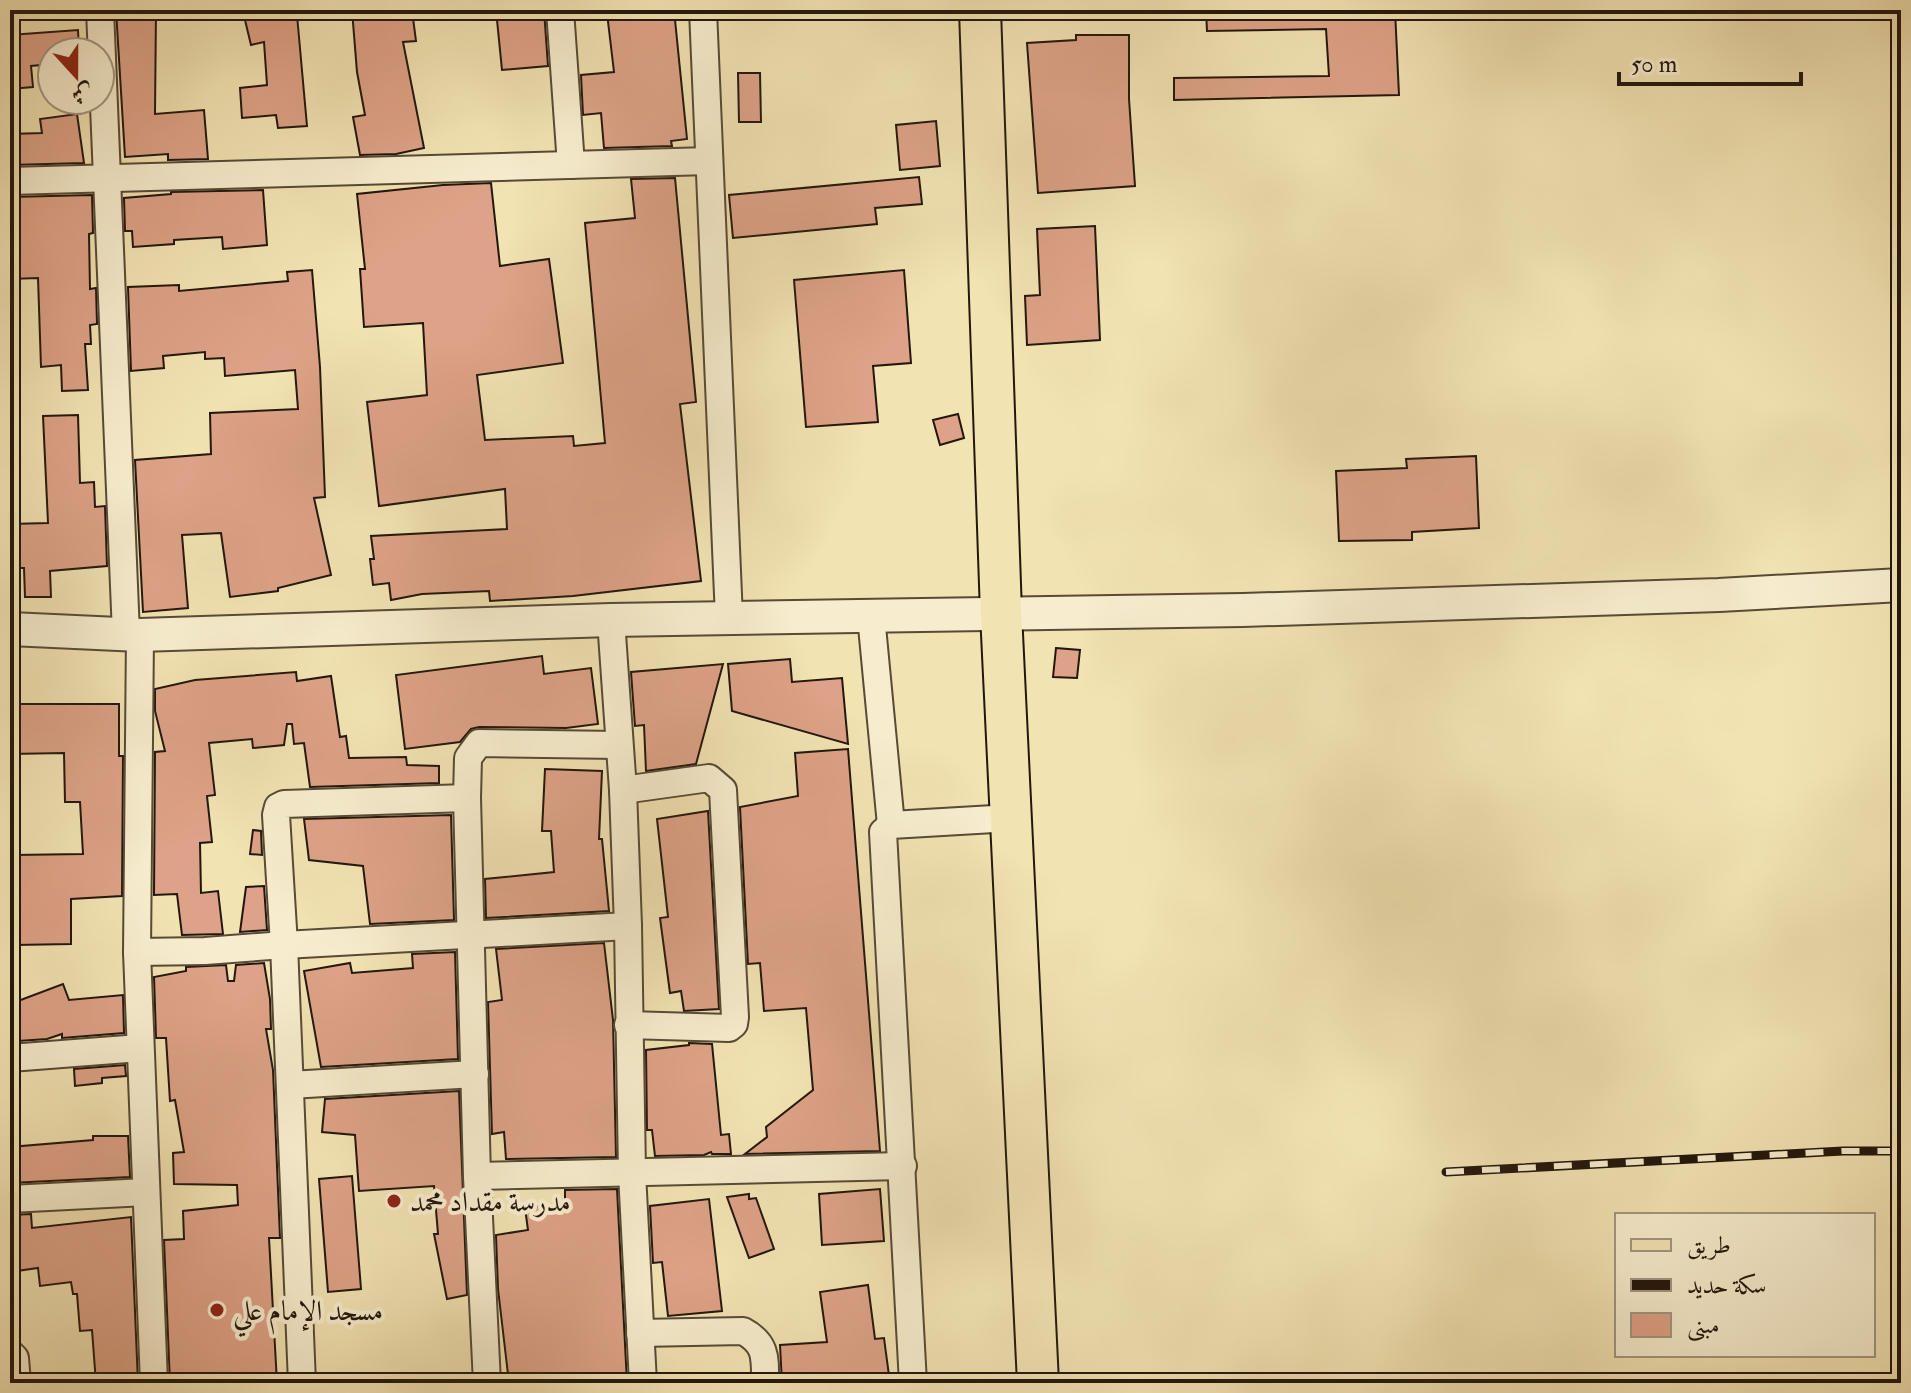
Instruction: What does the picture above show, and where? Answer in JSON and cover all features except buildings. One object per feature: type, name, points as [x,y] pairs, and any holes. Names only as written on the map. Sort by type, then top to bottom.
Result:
[{"type":"main road","points":[[963,10],[1002,818],[1038,1383]]},
{"type":"main road","points":[[980,10],[992,613]]},
{"type":"main road","points":[[1002,818],[1020,1383]]},
{"type":"street","points":[[100,10],[133,634],[137,952],[154,1383]]},
{"type":"street","points":[[560,10],[571,165]]},
{"type":"street","points":[[703,10],[729,618]]},
{"type":"street","points":[[10,181],[709,161]]},
{"type":"street","points":[[10,629],[133,634],[611,620],[1243,610],[1704,595],[1901,585]]},
{"type":"street","points":[[871,616],[891,825]]},
{"type":"street","points":[[611,620],[623,790],[632,1173],[643,1383]]},
{"type":"street","points":[[487,1383],[477,1176],[468,758],[479,743],[619,745]]},
{"type":"street","points":[[623,790],[709,778],[723,790],[735,1017],[734,1024],[729,1028],[628,1025]]},
{"type":"street","points":[[302,1383],[278,807],[284,804],[467,798]]},
{"type":"street","points":[[913,1383],[883,832],[891,825],[1002,818]]},
{"type":"street","points":[[137,952],[205,951],[628,926]]},
{"type":"street","points":[[10,1058],[140,1048]]},
{"type":"street","points":[[290,1085],[475,1074]]},
{"type":"street","points":[[477,1176],[903,1166]]},
{"type":"street","points":[[10,1199],[146,1192]]},
{"type":"street","points":[[640,1333],[743,1331],[756,1338],[761,1345],[765,1358],[765,1383]]},
{"type":"street","points":[[10,1353],[15,1358],[17,1383]]},
{"type":"railway","points":[[1446,1172],[1843,1151],[1901,1151]]},
{"type":"place","name":"مدرسة مقداد محمد","points":[[394,1201]]},
{"type":"place","name":"مسجد الإمام علي","points":[[217,1310]]}]
